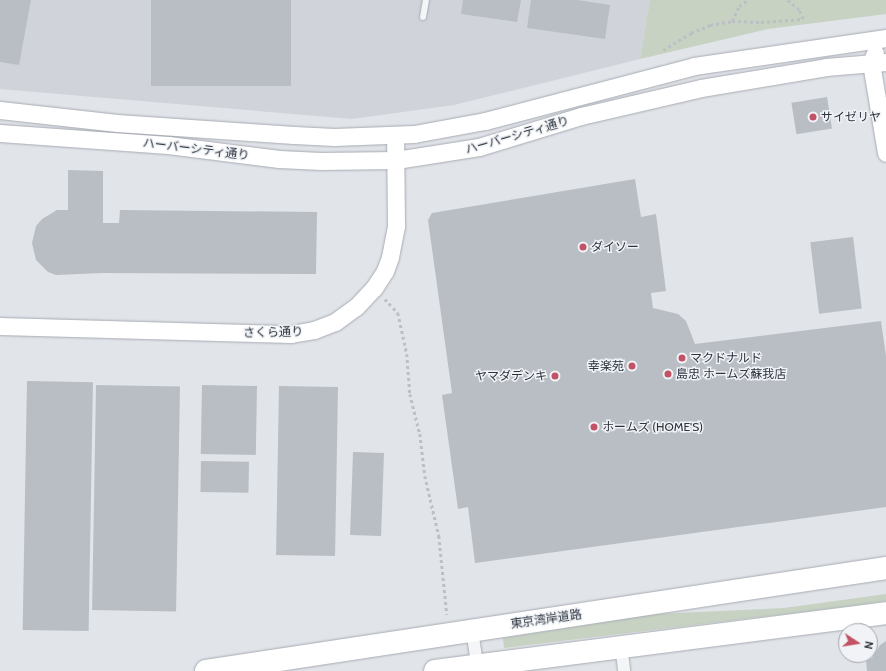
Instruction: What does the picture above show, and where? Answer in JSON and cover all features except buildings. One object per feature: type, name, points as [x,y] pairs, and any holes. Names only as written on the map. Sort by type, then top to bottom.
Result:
[{"type":"highway","name":"東京湾岸道路","points":[[206,671],[886,568]]},
{"type":"highway","points":[[435,671],[477,668],[621,645],[886,613]]},
{"type":"street","points":[[884,40],[878,62],[886,153]]},
{"type":"street","name":"ハーバーシティ通り","points":[[0,110],[185,128],[334,137],[395,135],[433,131],[485,121],[694,66],[884,40]]},
{"type":"street","name":"ハーバーシティ通り","points":[[0,133],[168,145],[280,159],[321,161],[396,160],[479,147],[581,116],[701,88],[826,68],[878,62]]},
{"type":"street","name":"さくら通り","points":[[0,326],[291,334],[326,326],[356,307],[374,288],[385,272],[396,232],[395,135]]},
{"type":"street","points":[[472,630],[477,668]]},
{"type":"street","points":[[621,645],[624,671]]},
{"type":"lane","points":[[423,17],[426,0]]},
{"type":"path","points":[[732,21],[736,10],[748,0]]},
{"type":"path","points":[[663,50],[691,33],[710,25],[732,21],[761,22],[802,18],[799,10],[787,0]]},
{"type":"path","points":[[383,297],[398,312],[406,354],[410,394],[420,434],[425,476],[439,536],[447,615]]},
{"type":"shaded area","points":[[0,0],[650,0],[640,59],[454,105],[352,119],[0,89]]},
{"type":"green space","points":[[650,0],[886,0],[886,14],[768,29],[640,59]]},
{"type":"green space","points":[[886,594],[886,601],[504,648],[503,638],[655,614],[784,608]]},
{"type":"place","name":"サイゼリヤ","points":[[813,117]]},
{"type":"place","name":"ダイソー","points":[[583,247]]},
{"type":"place","name":"マクドナルド","points":[[682,358]]},
{"type":"place","name":"幸楽苑","points":[[632,366]]},
{"type":"place","name":"島忠 ホームズ蘇我店","points":[[668,374]]},
{"type":"place","name":"ヤマダデンキ","points":[[555,376]]},
{"type":"place","name":"ホームズ (HOME'S)","points":[[594,427]]}]
